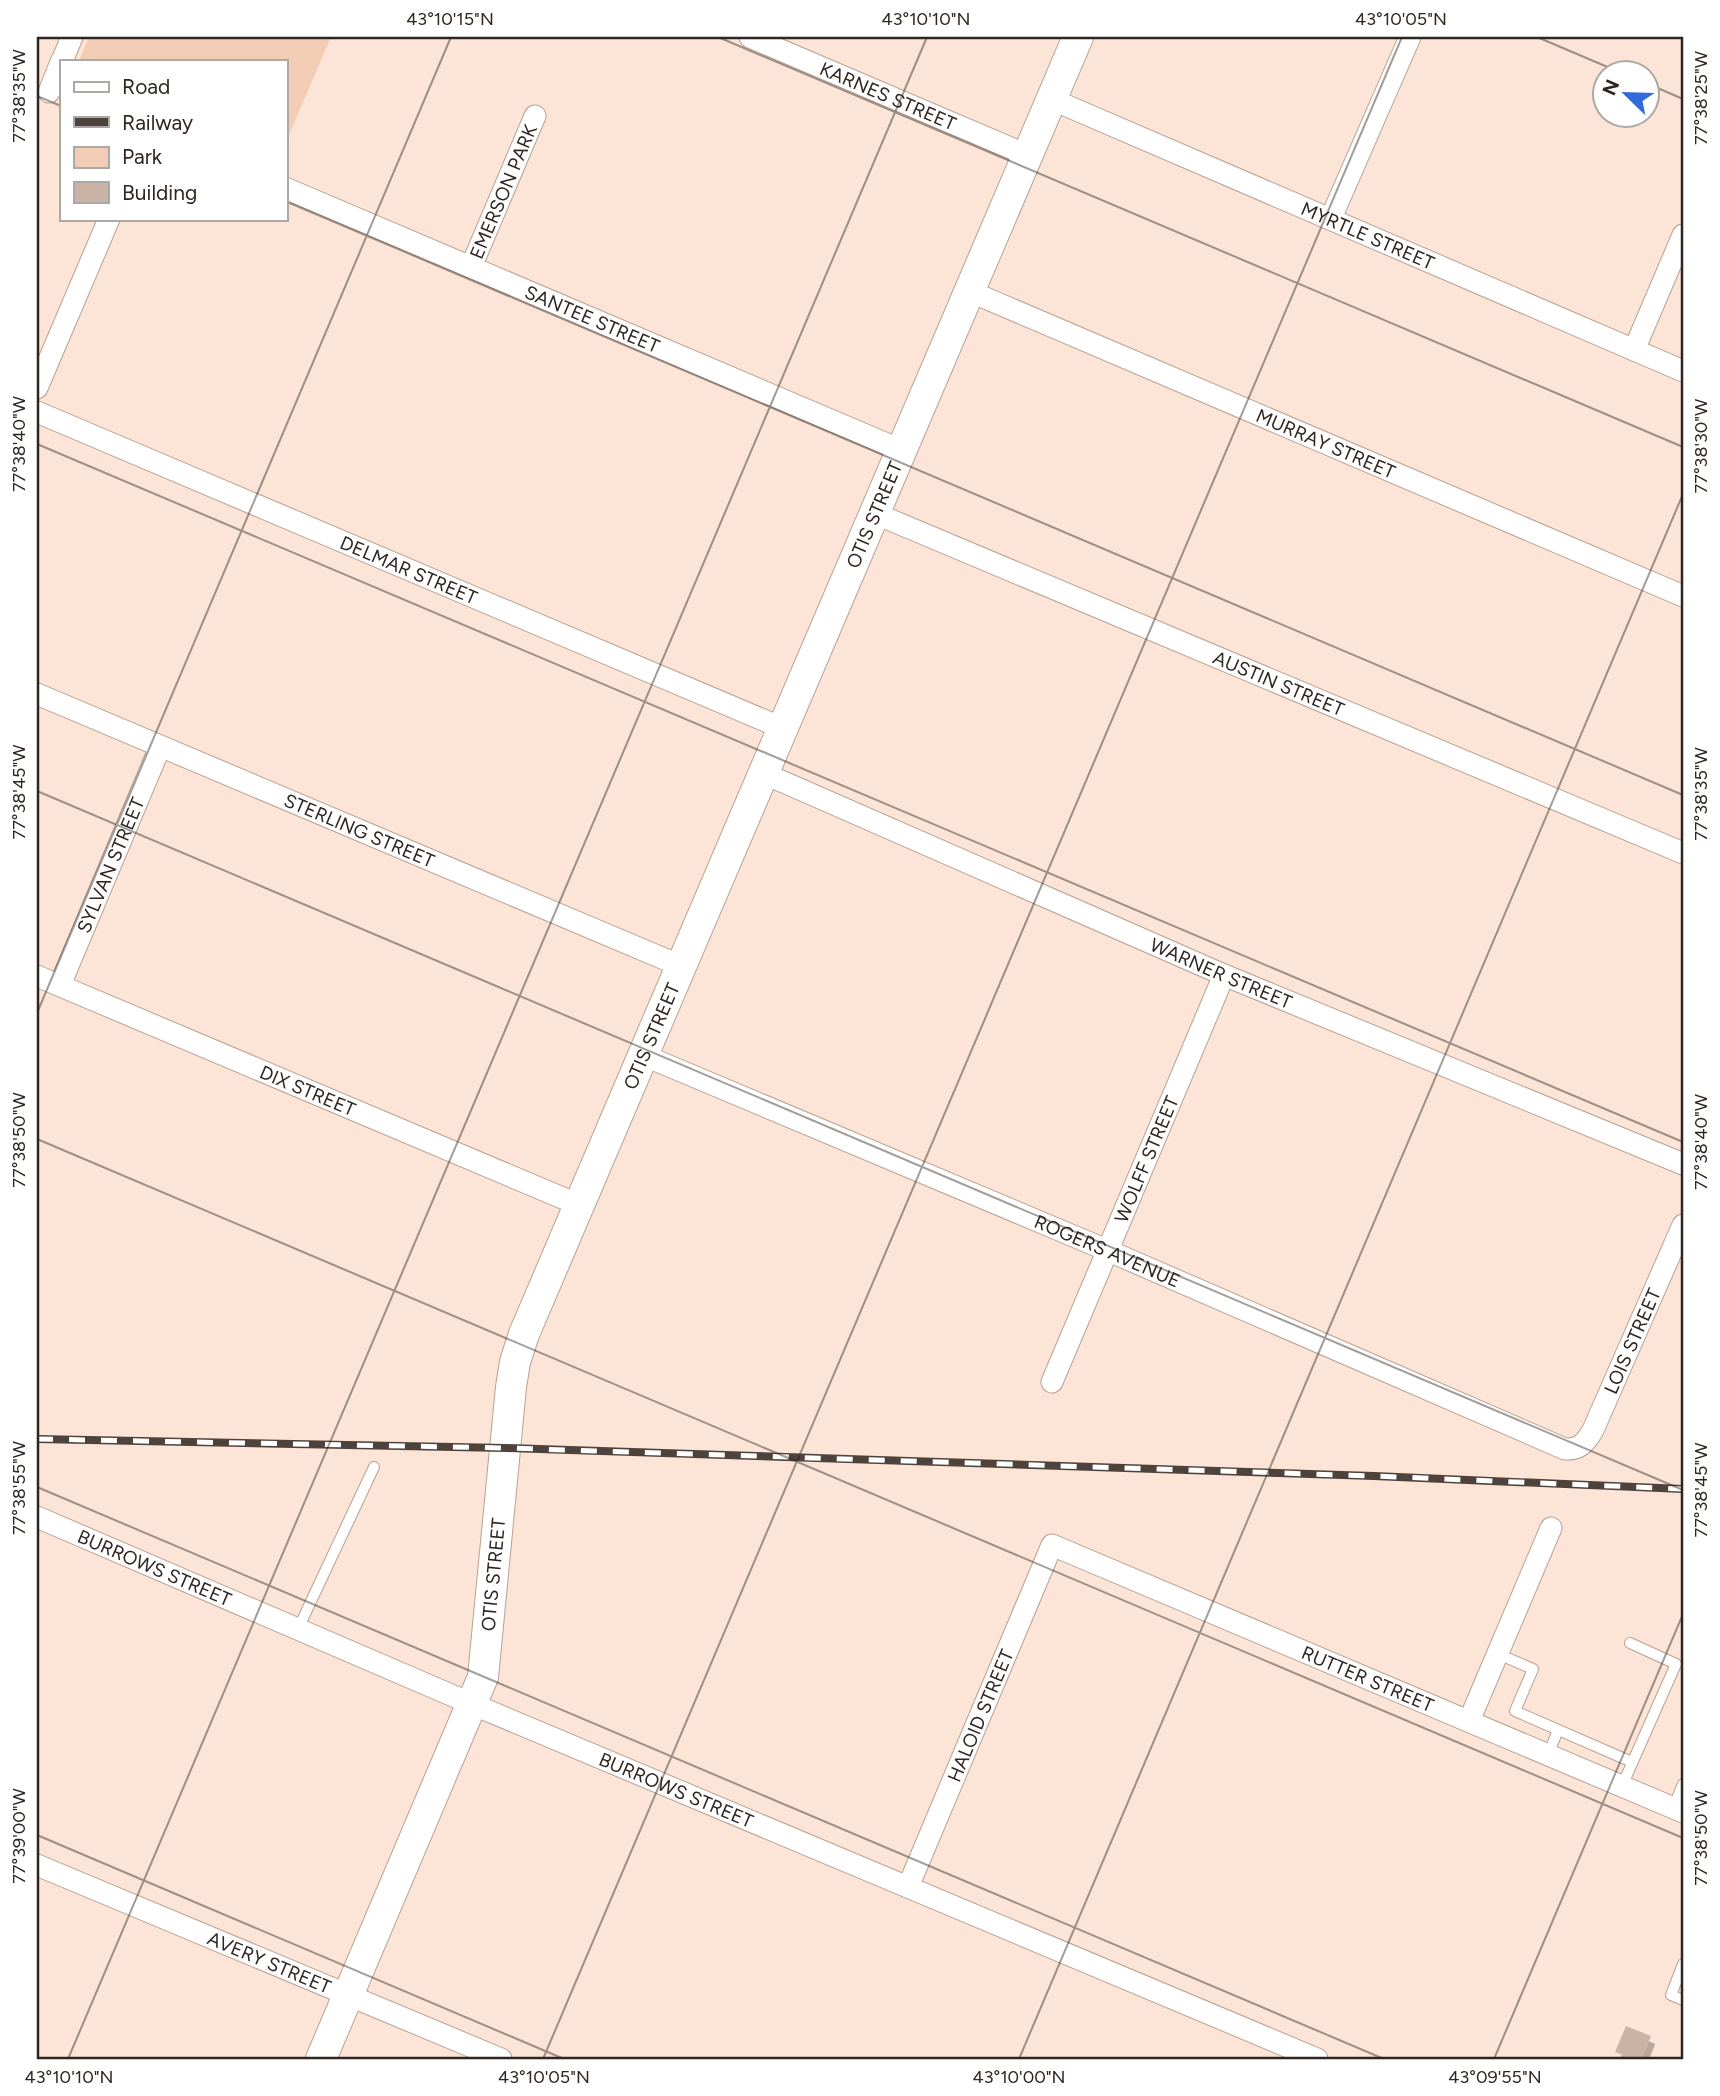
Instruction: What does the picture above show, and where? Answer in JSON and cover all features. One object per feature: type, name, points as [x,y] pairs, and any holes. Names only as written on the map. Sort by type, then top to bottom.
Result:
[{"type":"street","points":[[62,60],[72,37]]},
{"type":"street","name":"KARNES STREET","points":[[750,37],[1027,155]]},
{"type":"street","name":"OTIS STREET","points":[[321,2059],[483,1677],[515,1362],[524,1334],[1078,37]]},
{"type":"street","points":[[1331,218],[1410,37]]},
{"type":"street","points":[[49,92],[60,64]]},
{"type":"street","name":"MYRTLE STREET","points":[[1051,99],[1683,371]]},
{"type":"street","name":"EMERSON PARK","points":[[471,267],[535,116]]},
{"type":"street","name":"SANTEE STREET","points":[[287,189],[901,450]]},
{"type":"street","points":[[37,388],[109,220]]},
{"type":"street","points":[[1634,350],[1683,235]]},
{"type":"street","name":"MURRAY STREET","points":[[969,291],[1683,596]]},
{"type":"street","name":"DELMAR STREET","points":[[37,412],[782,728]]},
{"type":"street","name":"AUSTIN STREET","points":[[874,513],[1683,853]]},
{"type":"street","name":"STERLING STREET","points":[[37,694],[681,966]]},
{"type":"street","name":"SYLVAN STREET","points":[[60,985],[160,747]]},
{"type":"street","name":"WARNER STREET","points":[[763,774],[1224,975],[1683,1164]]},
{"type":"street","name":"DIX STREET","points":[[37,975],[579,1205]]},
{"type":"street","name":"WOLFF STREET","points":[[1052,1382],[1224,975]]},
{"type":"street","name":"ROGERS AVENUE","points":[[643,1055],[1109,1251],[1557,1447],[1572,1449]]},
{"type":"street","name":"LOIS STREET","points":[[1572,1449],[1587,1441],[1593,1430],[1683,1225]]},
{"type":"street","name":"BURROWS STREET","points":[[37,1517],[472,1704],[1318,2059]]},
{"type":"street","points":[[1469,1721],[1551,1528]]},
{"type":"street","name":"RUTTER STREET","points":[[1052,1545],[1678,1810]]},
{"type":"street","name":"HALOID STREET","points":[[908,1887],[1052,1545]]},
{"type":"street","name":"AVERY STREET","points":[[37,1865],[501,2059]]},
{"type":"lane","points":[[298,1629],[374,1467]]},
{"type":"lane","points":[[1622,1786],[1676,1664],[1630,1643]]},
{"type":"lane","points":[[1498,1654],[1533,1669],[1515,1712],[1632,1762]]},
{"type":"lane","points":[[1548,1755],[1558,1730]]},
{"type":"lane","points":[[1678,1810],[1683,1784]]},
{"type":"lane","points":[[1683,1964],[1671,1995],[1683,2000]]},
{"type":"green space","points":[[89,37],[331,37],[287,139],[287,60],[79,60]]},
{"type":"building","points":[[1626,2026],[1651,2036],[1641,2059],[1632,2059],[1615,2052]]},
{"type":"railway","points":[[37,1439],[506,1448],[1374,1476],[1683,1489]]}]
